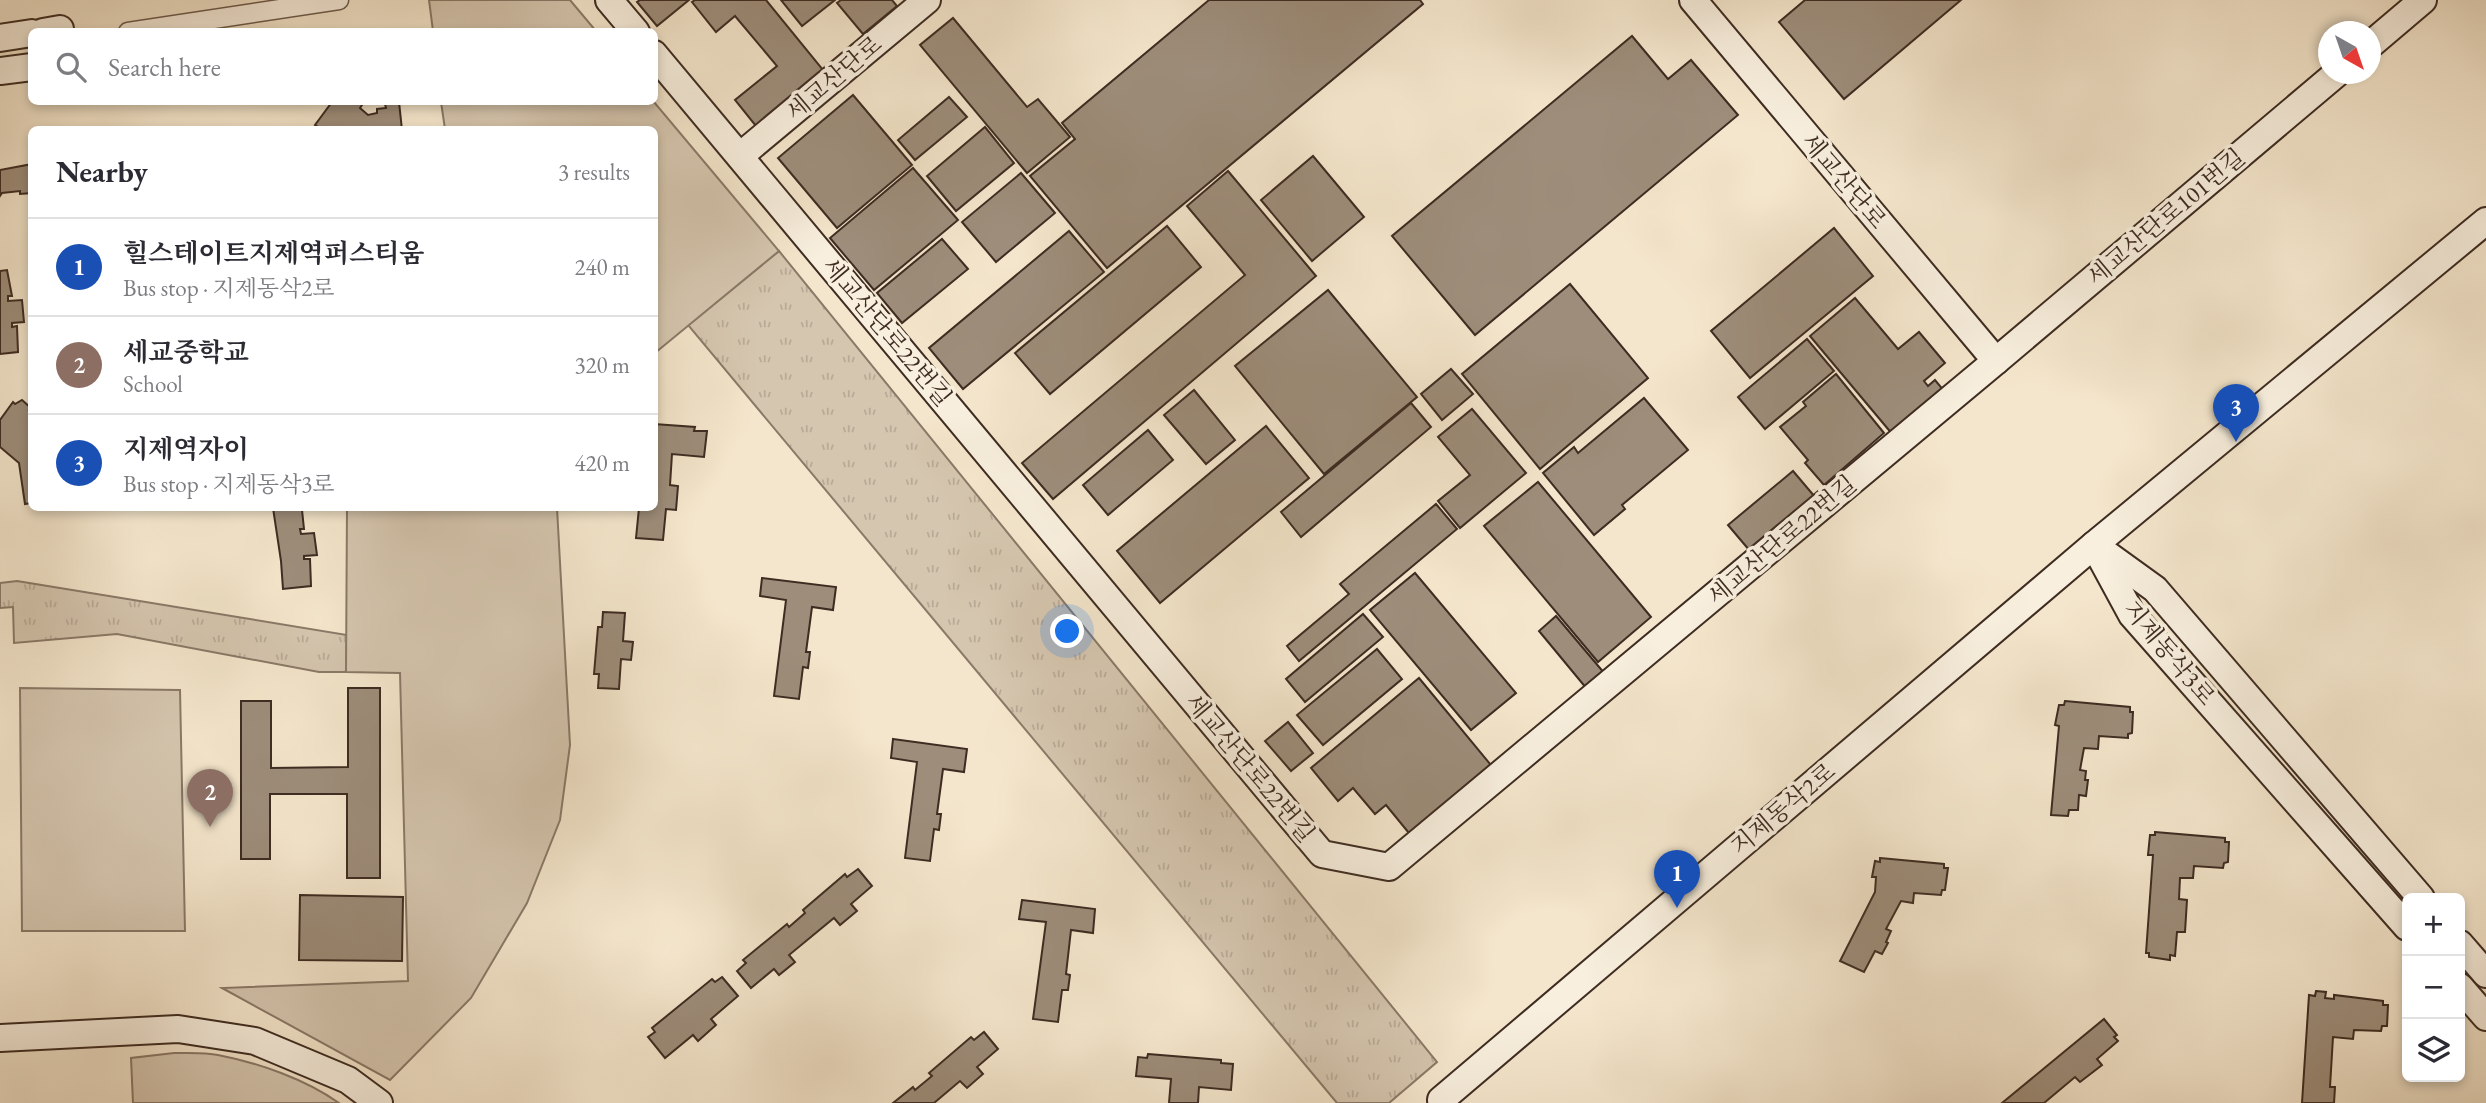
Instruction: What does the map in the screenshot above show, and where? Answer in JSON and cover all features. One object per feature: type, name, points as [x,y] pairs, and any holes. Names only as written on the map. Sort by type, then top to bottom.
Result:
[{"type":"street","points":[[154,28],[339,0]]},
{"type":"street","points":[[609,0],[633,28]]},
{"type":"street","name":"세교산단로","points":[[740,156],[927,0]]},
{"type":"street","name":"세교산단로","points":[[1693,0],[1996,361]]},
{"type":"street","points":[[2381,36],[2423,0]]},
{"type":"street","points":[[0,38],[28,34]]},
{"type":"street","name":"세교산단로22번길","points":[[658,59],[1322,854],[1389,867],[1996,361]]},
{"type":"street","points":[[0,71],[28,68]]},
{"type":"street","name":"세교산단로101번길","points":[[1996,361],[2324,84]]},
{"type":"street","name":"지제동삭2로","points":[[1440,1102],[2094,545],[2486,221]]},
{"type":"street","name":"지제동삭3로","points":[[2094,545],[2155,589],[2417,893]]},
{"type":"street","name":"지제동삭3로","points":[[2094,545],[2132,615],[2402,921]]},
{"type":"street","points":[[2465,950],[2486,974]]},
{"type":"street","points":[[2465,993],[2486,1017]]},
{"type":"street","points":[[0,1038],[178,1029],[256,1041],[348,1080],[379,1103]]},
{"type":"street","points":[[0,1047],[48,1044],[74,1035]]},
{"type":"green space","points":[[429,0],[570,0],[593,28],[433,28]]},
{"type":"green space","points":[[441,105],[657,105],[779,251],[658,351],[658,126],[445,126]]},
{"type":"green space","points":[[779,251],[1437,1062],[1389,1103],[1337,1103],[688,325]]},
{"type":"green space","points":[[347,511],[557,511],[570,745],[560,820],[527,903],[471,998],[390,1080],[222,988],[408,981],[400,673],[346,672]]},
{"type":"green space","points":[[17,581],[347,635],[346,672],[319,672],[117,634],[14,643],[13,607],[0,608],[0,583]]},
{"type":"green space","points":[[20,688],[180,690],[185,931],[22,931]]},
{"type":"green space","points":[[174,1053],[213,1054],[249,1063],[297,1079],[339,1103],[133,1103],[131,1058]]},
{"type":"building","points":[[689,0],[657,26],[637,2]]},
{"type":"building","points":[[766,0],[828,76],[760,131],[735,100],[777,66],[735,16],[716,32],[692,2]]},
{"type":"building","points":[[781,0],[835,0],[802,26]]},
{"type":"building","points":[[841,0],[892,0],[897,6],[863,34],[837,3]]},
{"type":"building","points":[[1209,0],[1420,0],[1423,4],[1107,268],[1030,176],[1075,139],[1062,123]]},
{"type":"building","points":[[1805,0],[1961,0],[1844,99],[1779,22]]},
{"type":"building","points":[[953,18],[1027,107],[1038,99],[1070,137],[1027,173],[920,45]]},
{"type":"building","points":[[1632,36],[1668,79],[1691,60],[1738,115],[1475,335],[1392,236]]},
{"type":"building","points":[[853,95],[912,165],[837,228],[778,158]]},
{"type":"building","points":[[949,97],[967,117],[915,160],[898,140]]},
{"type":"building","points":[[330,105],[362,105],[360,108],[368,115],[377,113],[377,109],[386,108],[385,105],[399,105],[402,126],[315,125]]},
{"type":"building","points":[[985,127],[1014,163],[956,211],[927,176]]},
{"type":"building","points":[[1313,156],[1364,217],[1312,261],[1261,200]]},
{"type":"building","points":[[28,165],[28,193],[20,194],[20,191],[2,193],[0,196],[0,170]]},
{"type":"building","points":[[913,168],[958,220],[874,290],[830,238]]},
{"type":"building","points":[[1228,171],[1316,276],[1053,499],[1022,463],[1245,275],[1187,206]]},
{"type":"building","points":[[1021,173],[1055,213],[996,262],[962,222]]},
{"type":"building","points":[[1167,226],[1201,267],[1050,394],[1015,353]]},
{"type":"building","points":[[1834,228],[1873,276],[1750,378],[1711,331]]},
{"type":"building","points":[[1069,231],[1104,272],[963,389],[929,348]]},
{"type":"building","points":[[942,239],[968,269],[902,323],[877,293]]},
{"type":"building","points":[[7,270],[12,296],[8,296],[8,301],[22,300],[24,322],[12,323],[12,327],[17,326],[18,352],[0,354],[0,271]]},
{"type":"building","points":[[1570,284],[1648,378],[1540,469],[1462,374]]},
{"type":"building","points":[[1328,290],[1417,397],[1324,474],[1235,366]]},
{"type":"building","points":[[1855,298],[1898,349],[1919,332],[1945,363],[1924,381],[1928,386],[1935,380],[1945,392],[1893,435],[1810,336]]},
{"type":"building","points":[[1807,339],[1834,371],[1765,429],[1738,397]]},
{"type":"building","points":[[1451,369],[1473,394],[1442,420],[1421,394]]},
{"type":"building","points":[[1836,374],[1884,433],[1824,485],[1805,463],[1808,460],[1780,427],[1806,406],[1803,402]]},
{"type":"building","points":[[1194,390],[1235,440],[1206,464],[1164,415]]},
{"type":"building","points":[[1644,398],[1688,450],[1622,505],[1625,509],[1594,535],[1543,473],[1574,447],[1578,453]]},
{"type":"building","points":[[22,400],[28,405],[28,504],[25,504],[19,463],[0,447],[0,420],[13,402],[15,404]]},
{"type":"building","points":[[1411,403],[1431,427],[1301,537],[1281,512]]},
{"type":"building","points":[[1472,409],[1526,473],[1460,528],[1438,501],[1470,475],[1438,437]]},
{"type":"building","points":[[658,424],[695,427],[694,431],[707,431],[704,457],[672,454],[670,485],[678,486],[676,510],[666,509],[663,540],[636,538],[639,511],[658,511]]},
{"type":"building","points":[[1266,426],[1309,478],[1160,603],[1117,551]]},
{"type":"building","points":[[1148,430],[1173,460],[1108,515],[1083,485]]},
{"type":"building","points":[[1793,471],[1815,497],[1750,551],[1728,525]]},
{"type":"building","points":[[1538,482],[1651,617],[1598,662],[1484,526]]},
{"type":"building","points":[[1436,504],[1457,529],[1299,661],[1287,646],[1349,594],[1340,584]]},
{"type":"building","points":[[273,511],[302,511],[304,529],[300,529],[301,534],[314,533],[317,555],[304,556],[304,559],[310,559],[311,586],[283,589]]},
{"type":"building","points":[[1415,573],[1516,693],[1471,730],[1370,610]]},
{"type":"building","points":[[762,578],[836,587],[833,610],[812,607],[806,652],[810,652],[808,668],[803,667],[799,699],[774,696],[786,600],[760,596]]},
{"type":"building","points":[[603,612],[625,613],[623,641],[633,642],[631,660],[621,659],[619,689],[598,688],[599,674],[594,674],[598,627],[602,627]]},
{"type":"building","points":[[1363,614],[1383,637],[1305,702],[1286,679]]},
{"type":"building","points":[[1556,616],[1605,674],[1587,689],[1539,631]]},
{"type":"building","points":[[1377,649],[1402,679],[1323,745],[1297,715]]},
{"type":"building","points":[[1419,678],[1495,770],[1413,838],[1386,805],[1375,814],[1353,788],[1338,801],[1311,768]]},
{"type":"building","points":[[348,688],[380,688],[380,878],[347,878],[347,794],[270,794],[270,859],[241,859],[241,701],[271,701],[271,768],[348,767]]},
{"type":"building","points":[[2065,701],[2130,707],[2130,712],[2133,712],[2132,733],[2128,734],[2128,738],[2099,736],[2098,749],[2084,748],[2080,770],[2086,771],[2086,796],[2079,795],[2078,810],[2069,810],[2068,816],[2051,815],[2059,726],[2055,725],[2059,705],[2064,705]]},
{"type":"building","points":[[1288,722],[1313,753],[1291,771],[1265,741]]},
{"type":"building","points":[[893,739],[967,749],[964,772],[943,769],[937,814],[941,814],[939,830],[934,829],[930,861],[905,858],[917,762],[891,758]]},
{"type":"building","points":[[2155,832],[2225,838],[2225,842],[2229,842],[2228,862],[2224,863],[2223,868],[2194,866],[2193,878],[2180,878],[2179,899],[2187,900],[2185,932],[2177,932],[2175,956],[2170,955],[2170,960],[2149,957],[2149,953],[2146,953],[2153,855],[2148,855],[2150,835],[2155,835]]},
{"type":"building","points":[[1880,858],[1944,864],[1944,868],[1948,868],[1945,890],[1942,890],[1941,895],[1914,893],[1913,903],[1901,901],[1886,929],[1891,931],[1886,942],[1888,943],[1882,954],[1875,951],[1864,972],[1840,961],[1875,892],[1876,877],[1872,877],[1875,861],[1880,862]]},
{"type":"building","points":[[858,869],[872,886],[851,904],[857,911],[840,925],[834,918],[789,955],[795,962],[779,975],[774,969],[751,988],[737,971],[746,963],[743,960],[787,924],[789,927],[805,913],[803,910],[845,874],[847,877]]},
{"type":"building","points":[[300,895],[403,897],[402,961],[299,960]]},
{"type":"building","points":[[1022,900],[1095,909],[1093,933],[1071,930],[1066,974],[1070,975],[1068,990],[1062,990],[1058,1022],[1033,1019],[1046,922],[1019,919]]},
{"type":"building","points":[[722,977],[738,996],[711,1019],[716,1025],[698,1041],[693,1035],[665,1058],[648,1037],[655,1032],[652,1028],[712,979],[715,982]]},
{"type":"building","points":[[2316,991],[2326,992],[2325,998],[2334,999],[2334,995],[2383,1001],[2383,1005],[2388,1005],[2387,1026],[2382,1026],[2381,1031],[2354,1030],[2353,1039],[2333,1037],[2330,1087],[2335,1087],[2334,1103],[2302,1103],[2309,995],[2315,996]]},
{"type":"building","points":[[2104,1019],[2117,1035],[2114,1037],[2118,1041],[2097,1059],[2102,1065],[2080,1082],[2075,1077],[2044,1103],[2002,1103]]},
{"type":"building","points":[[984,1032],[998,1049],[977,1067],[983,1074],[967,1088],[960,1081],[934,1103],[893,1103],[932,1076],[929,1073],[971,1037],[974,1040]]},
{"type":"building","points":[[1148,1054],[1221,1060],[1221,1063],[1233,1064],[1231,1090],[1199,1087],[1198,1103],[1169,1103],[1171,1079],[1136,1076],[1138,1057],[1147,1058]]},
{"type":"place","name":"지제역자이","points":[[2236,442]]},
{"type":"place","name":"세교중학교","points":[[210,827]]},
{"type":"place","name":"힐스테이트지제역퍼스티움","points":[[1677,908]]}]
